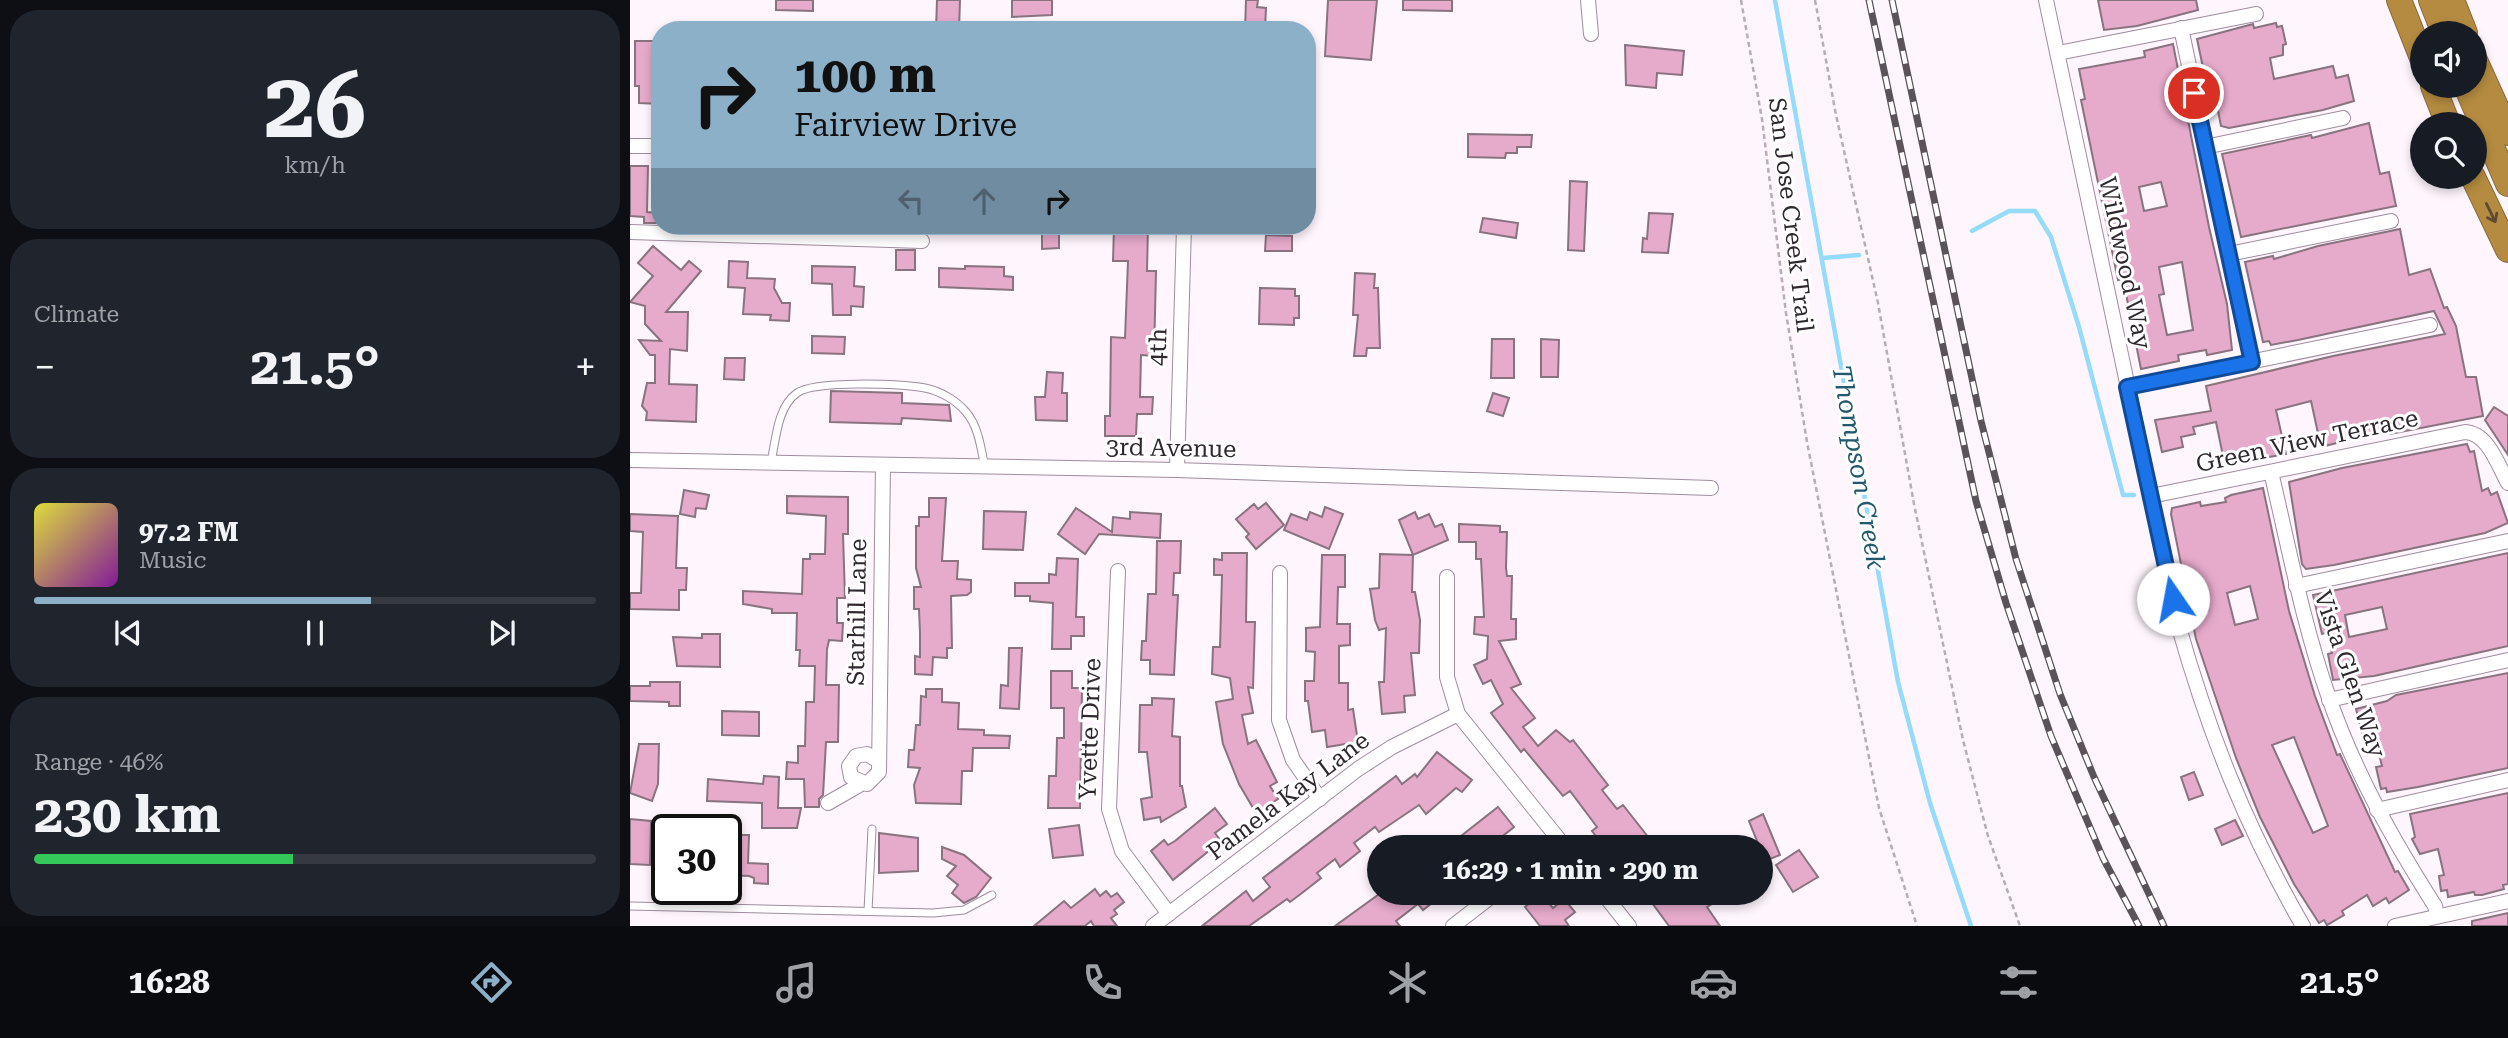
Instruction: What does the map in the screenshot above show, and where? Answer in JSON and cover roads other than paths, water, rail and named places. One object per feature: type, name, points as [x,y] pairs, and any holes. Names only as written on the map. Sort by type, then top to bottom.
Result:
[{"type":"highway","points":[[2399,0],[2410,28]]},
{"type":"highway","points":[[2431,0],[2439,21]]},
{"type":"highway","points":[[2452,0],[2460,21]]},
{"type":"highway","points":[[2487,87],[2508,133]]},
{"type":"highway","points":[[2471,98],[2508,184]]},
{"type":"highway","points":[[2479,189],[2508,250]]},
{"type":"street","points":[[1588,0],[1591,34]]},
{"type":"street","name":"Wildwood Way","points":[[2046,0],[2178,624],[2213,735],[2241,809],[2303,926]]},
{"type":"street","points":[[2058,53],[2256,14]]},
{"type":"street","points":[[2181,29],[2252,362]]},
{"type":"street","points":[[2205,147],[2343,118]]},
{"type":"street","points":[[630,146],[651,146]]},
{"type":"street","points":[[2229,254],[2390,221]]},
{"type":"street","points":[[630,232],[651,233]]},
{"type":"street","points":[[727,235],[922,241]]},
{"type":"street","name":"4th","points":[[1177,470],[1184,235]]},
{"type":"street","points":[[2127,387],[2430,325]]},
{"type":"street","name":"Green View Terrace","points":[[2151,496],[2458,432],[2473,432],[2485,442],[2508,483]]},
{"type":"street","name":"3rd Avenue","points":[[630,460],[1177,470],[1711,488]]},
{"type":"street","name":"Starhill Lane","points":[[877,760],[883,465]]},
{"type":"street","name":"Vista Glen Way","points":[[2271,472],[2296,586],[2329,699],[2377,810],[2435,906],[2437,916]]},
{"type":"street","points":[[2296,586],[2508,541]]},
{"type":"street","name":"Yvette Drive","points":[[1118,571],[1109,809],[1122,851],[1169,914]]},
{"type":"street","points":[[1280,573],[1279,720],[1293,760],[1320,799]]},
{"type":"street","points":[[1447,577],[1447,677],[1458,714],[1552,835]]},
{"type":"street","points":[[2329,699],[2508,660]]},
{"type":"street","name":"Pamela Kay Lane","points":[[1153,926],[1392,747],[1458,714]]},
{"type":"street","points":[[828,803],[877,778],[877,760],[861,754],[851,760],[851,777],[861,784]]},
{"type":"street","points":[[2377,810],[2508,780]]},
{"type":"street","points":[[2395,926],[2508,901]]},
{"type":"street","points":[[1453,926],[1480,905]]},
{"type":"street","points":[[1612,905],[1629,926]]},
{"type":"lane","points":[[771,463],[784,407],[797,392],[819,384],[925,388],[947,396],[967,412],[978,434],[985,468]]},
{"type":"lane","points":[[868,911],[872,829]]},
{"type":"lane","points":[[630,906],[933,913],[964,910],[992,895]]},
{"type":"waterway","name":"Thompson Creek","points":[[1775,0],[1898,682],[1930,803],[1971,926]]},
{"type":"waterway","points":[[1972,231],[2009,211],[2035,211],[2051,237],[2079,327],[2123,495],[2134,495]]},
{"type":"waterway","points":[[1823,258],[1859,255]]},
{"type":"railway","points":[[1869,0],[1976,501],[2006,603],[2051,736],[2103,858],[2139,926]]},
{"type":"railway","points":[[1892,0],[1981,421],[2016,559],[2060,694],[2094,777],[2164,926]]}]
